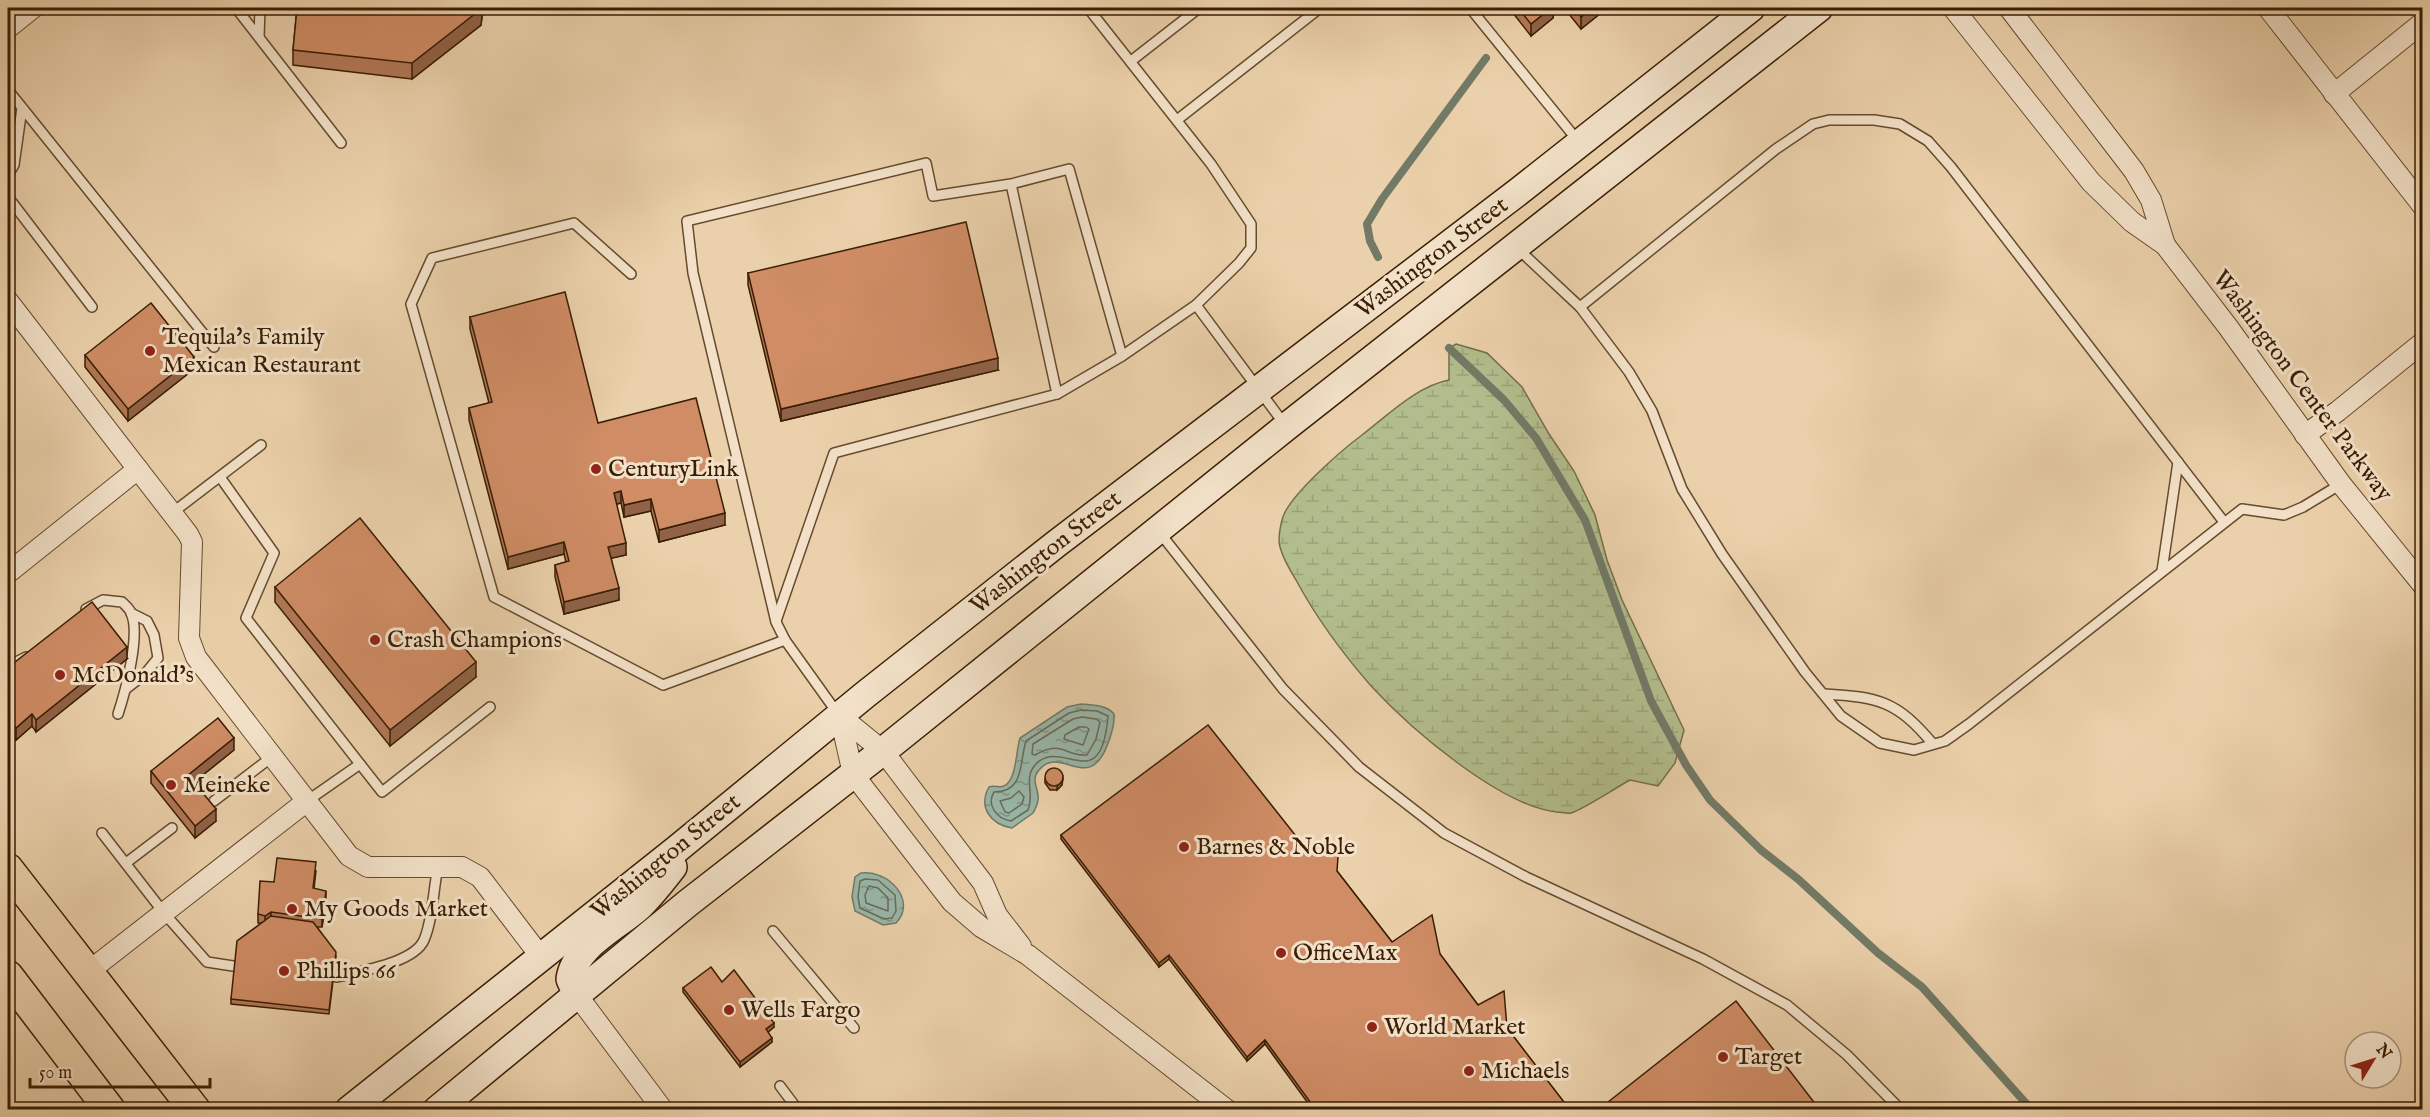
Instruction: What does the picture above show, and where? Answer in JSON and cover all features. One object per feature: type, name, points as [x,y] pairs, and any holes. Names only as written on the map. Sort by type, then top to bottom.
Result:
[{"type":"main road","name":"Washington Street","points":[[350,1110],[1048,551],[1383,296],[1751,8]]},
{"type":"main road","name":"Washington Street","points":[[437,1110],[741,861],[883,751],[1286,427],[1820,8]]},
{"type":"main road","points":[[577,994],[570,979],[575,962],[598,939],[648,898],[704,828]]},
{"type":"main road","points":[[8,869],[195,1110]]},
{"type":"main road","points":[[8,976],[110,1110]]},
{"type":"street","points":[[8,28],[33,8]]},
{"type":"street","name":"Washington Center Parkway","points":[[1953,8],[2091,182],[2127,218],[2165,245],[2228,327],[2341,484],[2422,584]]},
{"type":"street","name":"Washington Center Parkway","points":[[2009,8],[2134,171],[2151,201],[2165,245]]},
{"type":"street","points":[[2268,8],[2422,205]]},
{"type":"street","points":[[2334,93],[2422,23]]},
{"type":"street","points":[[8,301],[188,534],[192,542],[189,614],[191,647],[196,657],[349,856],[368,867],[462,867],[480,877],[541,957]]},
{"type":"street","points":[[2305,435],[2422,343]]},
{"type":"street","points":[[8,573],[138,469]]},
{"type":"street","points":[[840,716],[883,751],[983,883],[996,915],[1028,955]]},
{"type":"street","points":[[840,716],[853,774],[952,902],[981,927],[1028,955],[1227,1110]]},
{"type":"street","points":[[88,972],[307,801]]},
{"type":"street","points":[[577,994],[663,1110]]},
{"type":"lane","points":[[236,8],[341,143]]},
{"type":"lane","points":[[259,37],[260,8]]},
{"type":"lane","points":[[776,622],[834,453],[1057,394],[1122,356],[1196,305],[1251,248],[1251,224],[1211,164],[1088,8]]},
{"type":"lane","points":[[1131,61],[1199,8]]},
{"type":"lane","points":[[1178,120],[1320,8]]},
{"type":"lane","points":[[1470,8],[1580,143]]},
{"type":"lane","points":[[8,90],[214,347]]},
{"type":"lane","points":[[8,175],[14,165],[22,108]]},
{"type":"lane","points":[[1580,307],[1776,149],[1813,124],[1829,120],[1874,120],[1900,124],[1928,141],[1951,167],[2224,522]]},
{"type":"lane","points":[[840,716],[785,640],[776,622],[693,273],[687,221],[926,163],[933,196],[1011,184],[1070,169],[1122,356]]},
{"type":"lane","points":[[1011,184],[1057,394]]},
{"type":"lane","points":[[8,197],[92,307]]},
{"type":"lane","points":[[631,274],[574,223],[432,258],[411,304],[494,597],[663,685],[785,640]]},
{"type":"lane","points":[[1516,247],[1580,307],[1629,372],[1652,411],[1682,489],[1722,554],[1805,672],[1840,716],[1880,743],[1914,750],[1944,741],[1969,724],[2242,509],[2284,515],[2341,484]]},
{"type":"lane","points":[[1196,305],[1286,427]]},
{"type":"lane","points":[[172,513],[261,445]]},
{"type":"lane","points":[[2162,571],[2178,462]]},
{"type":"lane","points":[[220,477],[274,553],[246,618],[382,792],[490,707]]},
{"type":"lane","points":[[1158,530],[1283,689],[1359,767],[1444,833],[1526,877],[1703,959],[1787,1005],[1847,1055],[1901,1110]]},
{"type":"lane","points":[[78,615],[103,600],[122,602],[131,613],[147,621],[154,635],[158,658],[145,674],[127,688]]},
{"type":"lane","points":[[118,714],[127,688],[134,629],[131,613]]},
{"type":"lane","points":[[8,666],[26,658],[34,651]]},
{"type":"lane","points":[[1824,694],[1867,698],[1889,704],[1918,726],[1933,744]]},
{"type":"lane","points":[[214,801],[273,756]]},
{"type":"lane","points":[[307,801],[360,764]]},
{"type":"lane","points":[[126,863],[172,828]]},
{"type":"lane","points":[[102,833],[207,962],[232,966]]},
{"type":"lane","points":[[337,977],[393,963],[409,955],[423,943],[429,925],[438,867]]},
{"type":"lane","points":[[773,932],[854,1028]]},
{"type":"lane","points":[[780,1086],[798,1110]]},
{"type":"green space","points":[[1456,344],[1487,353],[1522,387],[1574,471],[1595,515],[1607,560],[1622,600],[1684,730],[1675,763],[1658,786],[1630,780],[1583,808],[1568,813],[1534,807],[1484,781],[1409,723],[1372,687],[1322,622],[1285,560],[1279,544],[1280,530],[1286,510],[1294,499],[1329,462],[1393,410],[1426,388],[1449,380],[1449,348]]},
{"type":"water","points":[[1081,704],[1103,707],[1114,714],[1111,734],[1099,760],[1083,768],[1056,762],[1047,763],[1035,776],[1038,800],[1033,813],[1012,828],[992,819],[986,808],[986,794],[989,787],[1001,787],[1008,783],[1015,764],[1020,738],[1067,707]]},
{"type":"water","points":[[861,873],[881,876],[896,888],[903,905],[902,914],[896,923],[883,925],[855,911],[852,897],[855,877]]},
{"type":"building","points":[[297,8],[482,8],[412,63],[293,50]]},
{"type":"building","points":[[1518,8],[1551,8],[1531,24]]},
{"type":"building","points":[[1574,8],[1592,8],[1581,17]]},
{"type":"building","name":"CenturyLink","points":[[966,222],[998,358],[781,409],[748,273]]},
{"type":"building","name":"CenturyLink","points":[[565,292],[598,423],[696,398],[725,513],[659,530],[651,499],[624,505],[621,491],[614,493],[626,543],[608,547],[619,588],[564,602],[555,565],[569,561],[564,542],[508,557],[469,408],[492,402],[470,317]]},
{"type":"building","points":[[151,303],[194,357],[128,409],[85,355]]},
{"type":"building","name":"Crash Champions","points":[[360,518],[476,662],[390,730],[275,587]]},
{"type":"building","name":"McDonald's","points":[[92,602],[127,647],[36,720],[32,714],[16,728],[8,716],[8,676],[13,671],[10,666]]},
{"type":"building","name":"Meineke","points":[[218,718],[234,738],[188,775],[216,809],[195,826],[151,771]]},
{"type":"building","points":[[1208,725],[1307,850],[1339,843],[1337,871],[1392,942],[1432,915],[1440,954],[1478,1005],[1504,991],[1507,1028],[1570,1110],[1316,1110],[1265,1040],[1247,1057],[1169,955],[1159,963],[1061,835]]},
{"type":"building","points":[[1054,768],[1060,771],[1063,777],[1060,783],[1054,786],[1048,783],[1045,777],[1048,771]]},
{"type":"building","points":[[277,858],[316,862],[313,888],[326,891],[322,919],[271,912],[265,916],[258,914],[260,881],[274,882]]},
{"type":"building","name":"Phillips 66","points":[[271,916],[313,922],[336,952],[329,1010],[231,999],[237,941]]},
{"type":"building","name":"Wells Fargo","points":[[711,967],[722,982],[734,970],[774,1023],[766,1029],[772,1038],[740,1062],[683,988]]},
{"type":"building","name":"Target","points":[[1736,1001],[1820,1110],[1598,1110]]},
{"type":"waterway","points":[[1378,257],[1370,241],[1367,224],[1382,199],[1486,58]]},
{"type":"waterway","points":[[1449,348],[1504,400],[1536,438],[1585,520],[1651,701],[1686,765],[1710,800],[1761,850],[1798,879],[1878,953],[1922,987],[2032,1110]]},
{"type":"place","name":"Tequila's Family Mexican Restaurant","points":[[150,351]]},
{"type":"place","name":"CenturyLink","points":[[596,469]]},
{"type":"place","name":"Crash Champions","points":[[375,640]]},
{"type":"place","name":"McDonald's","points":[[60,675]]},
{"type":"place","name":"Meineke","points":[[171,785]]},
{"type":"place","name":"Barnes & Noble","points":[[1184,847]]},
{"type":"place","name":"My Goods Market","points":[[292,909]]},
{"type":"place","name":"OfficeMax","points":[[1281,953]]},
{"type":"place","name":"Phillips 66","points":[[284,971]]},
{"type":"place","name":"Wells Fargo","points":[[729,1010]]},
{"type":"place","name":"World Market","points":[[1372,1027]]},
{"type":"place","name":"Target","points":[[1723,1057]]},
{"type":"place","name":"Michaels","points":[[1469,1071]]}]
